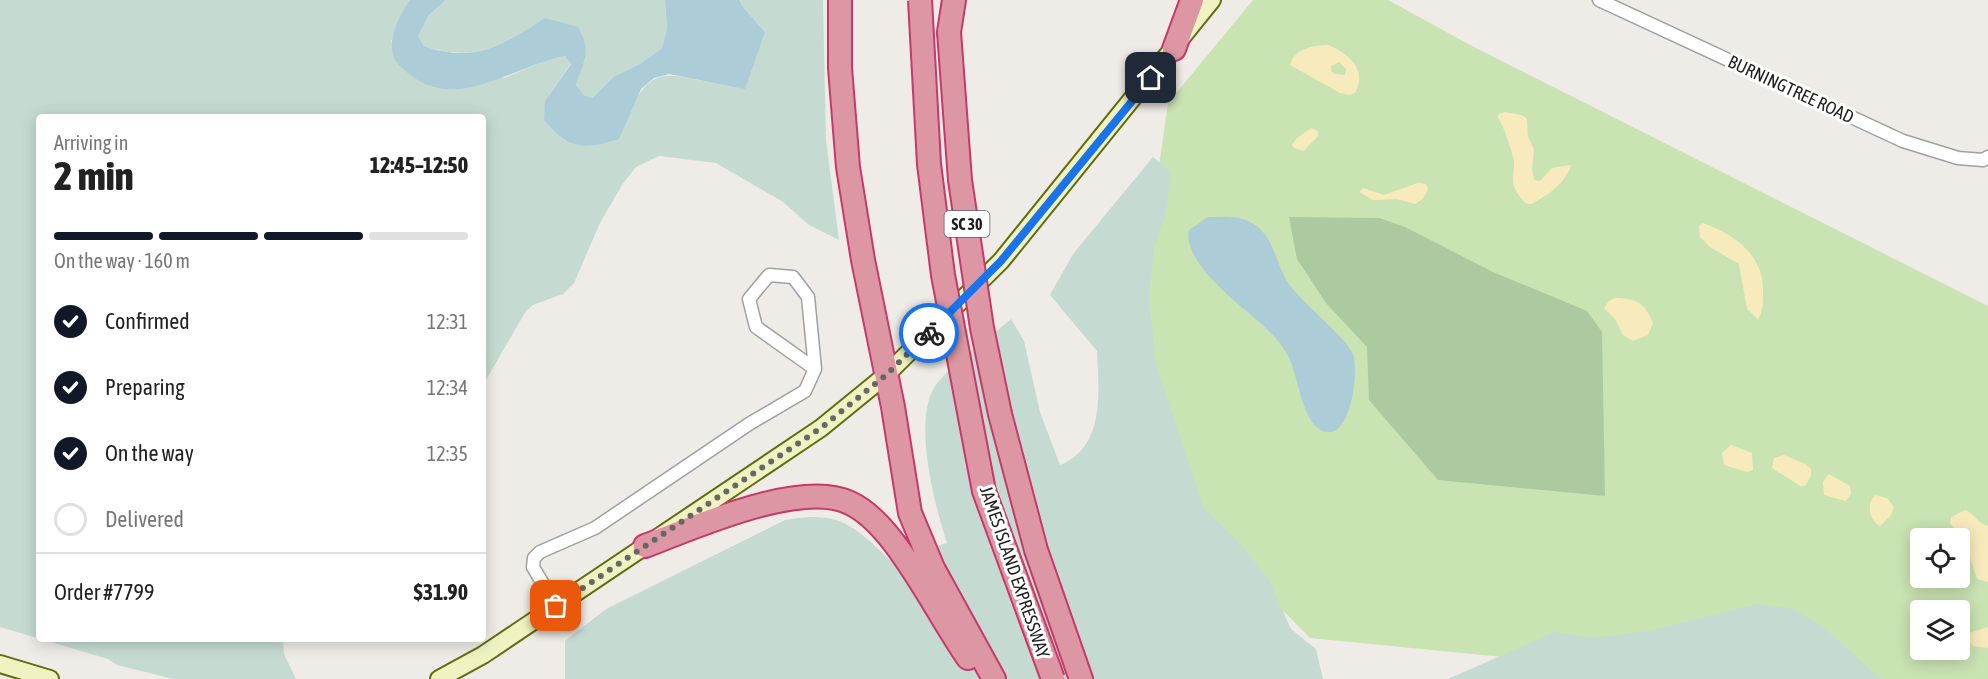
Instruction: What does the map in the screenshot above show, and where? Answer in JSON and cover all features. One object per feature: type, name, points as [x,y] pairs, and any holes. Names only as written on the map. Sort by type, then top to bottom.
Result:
[{"type":"highway","points":[[840,0],[840,68],[848,167],[893,407],[902,475],[917,535],[994,679]]},
{"type":"highway","name":"JAMES ISLAND EXPRESSWAY","points":[[920,0],[930,164],[943,275],[982,480],[1053,679]]},
{"type":"highway","name":"JAMES ISLAND EXPRESSWAY","points":[[949,0],[949,32],[960,180],[985,339],[1026,517],[1081,679]]},
{"type":"highway","points":[[949,32],[954,0]]},
{"type":"highway","points":[[1174,49],[1192,0]]},
{"type":"highway","points":[[645,546],[751,507],[812,496],[848,502],[868,514],[892,539],[982,679]]},
{"type":"main road","points":[[439,679],[483,655],[821,428],[886,375],[1001,261],[1212,0]]},
{"type":"main road","points":[[0,664],[50,679]]},
{"type":"street","name":"BURNINGTREE ROAD","points":[[1599,0],[1903,141],[1958,158],[1983,159],[1988,157]]},
{"type":"street","points":[[556,606],[533,567],[534,558],[540,552],[595,528],[749,424],[805,391],[815,369],[808,297],[793,277],[769,275],[749,299],[756,327],[815,369]]},
{"type":"green space","points":[[0,0],[410,0],[391,42],[504,78],[549,59],[565,56],[571,63],[545,101],[632,106],[650,82],[659,77],[680,76],[720,83],[765,32],[742,6],[740,0],[823,0],[826,140],[839,240],[809,225],[783,202],[716,163],[659,156],[636,167],[622,185],[600,223],[574,283],[563,294],[533,305],[526,311],[486,380],[486,114],[36,114],[36,638],[0,627]]},
{"type":"green space","points":[[446,0],[665,0],[667,28],[662,48],[640,64],[613,77],[592,98],[584,95],[576,85],[585,58],[545,18],[501,43],[473,52],[458,53],[424,46],[418,36],[429,15]]},
{"type":"green space","points":[[1253,0],[1388,0],[1472,46],[1988,306],[1988,679],[1726,679],[1310,638],[1170,496],[1137,321],[1168,103]]},
{"type":"green space","points":[[1153,157],[1171,172],[1166,214],[1154,248],[1149,298],[1156,363],[1204,508],[1236,539],[1268,578],[1291,629],[1316,649],[1323,679],[565,679],[565,641],[606,609],[785,520],[819,517],[844,523],[866,538],[891,561],[947,543],[931,484],[925,438],[930,397],[938,382],[946,374],[1011,319],[1024,341],[1040,412],[1060,465],[1075,457],[1092,432],[1096,417],[1097,351],[1050,295],[1073,254]]},
{"type":"green space","points":[[1289,217],[1379,218],[1405,227],[1493,272],[1587,311],[1602,332],[1605,496],[1438,480],[1369,400],[1367,347],[1326,303],[1297,259]]},
{"type":"green space","points":[[1758,604],[1793,609],[1822,626],[1881,679],[1448,679],[1555,632],[1591,638],[1649,631]]},
{"type":"green space","points":[[51,642],[283,642],[284,654],[296,679],[173,679],[117,665],[108,659]]},
{"type":"sand","points":[[1322,45],[1335,48],[1354,63],[1359,77],[1355,93],[1349,95],[1340,93],[1290,65],[1300,52]],"holes":[[[1339,62],[1346,69],[1345,75],[1335,74],[1331,71],[1331,66]]]},
{"type":"sand","points":[[1504,112],[1522,115],[1527,119],[1528,137],[1534,149],[1532,170],[1534,180],[1540,181],[1552,168],[1571,165],[1565,178],[1555,188],[1531,204],[1524,201],[1514,186],[1512,153],[1498,118],[1498,115]]},
{"type":"sand","points":[[1311,128],[1318,131],[1318,136],[1304,151],[1294,148],[1292,145],[1297,138]]},
{"type":"sand","points":[[1418,183],[1426,184],[1428,189],[1423,199],[1415,204],[1397,199],[1373,200],[1359,192],[1363,188],[1384,195]]},
{"type":"sand","points":[[1703,223],[1736,240],[1753,257],[1759,267],[1763,303],[1758,319],[1747,309],[1739,264],[1710,247],[1700,237],[1699,226]]},
{"type":"sand","points":[[1615,298],[1629,299],[1643,306],[1653,323],[1648,335],[1633,341],[1623,335],[1615,319],[1604,308],[1609,301]]},
{"type":"sand","points":[[1731,445],[1752,453],[1753,470],[1747,472],[1724,465],[1722,453]]},
{"type":"sand","points":[[1784,455],[1811,469],[1811,476],[1805,486],[1800,486],[1772,468],[1774,458]]},
{"type":"sand","points":[[1829,474],[1850,486],[1851,494],[1846,501],[1824,495],[1823,482]]},
{"type":"sand","points":[[1875,495],[1887,498],[1894,507],[1891,515],[1880,526],[1873,520],[1870,512],[1870,503]]},
{"type":"sand","points":[[1965,510],[1988,526],[1988,582],[1977,579],[1970,557],[1970,528],[1954,528],[1950,523],[1951,517]]},
{"type":"sand","points":[[1988,627],[1988,648],[1973,646],[1970,642],[1970,633]]},
{"type":"water","points":[[410,0],[446,0],[429,15],[418,36],[424,46],[442,51],[458,53],[488,49],[545,18],[578,27],[586,50],[576,85],[584,95],[592,98],[613,77],[640,64],[662,48],[667,28],[665,0],[740,0],[742,6],[765,32],[745,89],[669,74],[654,78],[641,89],[619,139],[586,146],[569,142],[544,120],[545,101],[571,64],[565,56],[480,85],[459,89],[438,88],[418,80],[398,64],[392,49],[392,40],[397,22]]},
{"type":"water","points":[[1208,217],[1239,218],[1257,226],[1269,240],[1289,284],[1349,347],[1355,364],[1353,392],[1345,420],[1338,429],[1329,432],[1318,428],[1312,422],[1291,362],[1281,345],[1212,280],[1194,254],[1189,242],[1189,230]]},
{"type":"way so far","points":[[556,606],[821,428],[886,375],[929,333]]},
{"type":"route","points":[[929,333],[1001,261],[1151,78]]}]
